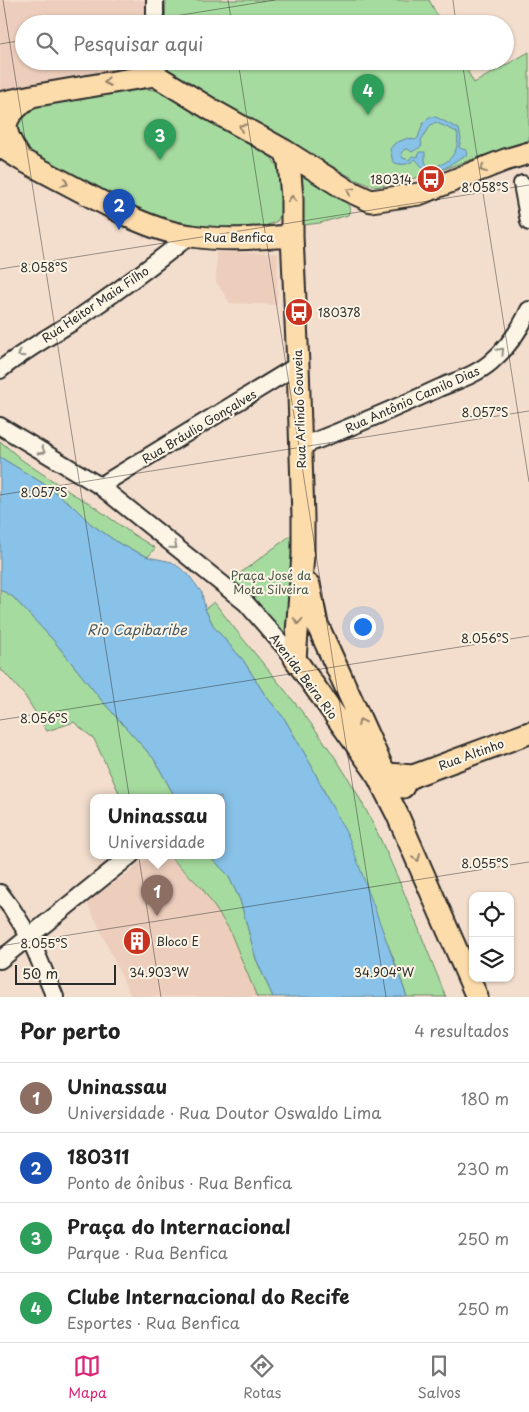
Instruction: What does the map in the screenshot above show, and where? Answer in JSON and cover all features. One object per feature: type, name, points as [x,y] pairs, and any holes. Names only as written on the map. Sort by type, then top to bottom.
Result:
[{"type":"main road","points":[[0,103],[146,70]]},
{"type":"main road","points":[[158,70],[212,110],[285,151],[347,190],[371,201],[419,194],[504,160],[529,153]]},
{"type":"main road","points":[[22,160],[7,141],[4,126],[13,111],[32,96]]},
{"type":"main road","name":"Rua Benfica","points":[[0,146],[22,160],[145,224],[190,236],[228,239],[292,236],[292,198],[285,151]]},
{"type":"main road","points":[[0,152],[22,160]]},
{"type":"main road","name":"Rua Arlindo Gouveia","points":[[292,236],[298,365],[303,555],[295,660]]},
{"type":"main road","points":[[266,238],[277,242],[287,251],[293,264]]},
{"type":"main road","name":"Rua Arlindo Gouveia","points":[[303,555],[316,624],[383,769],[388,774],[412,776]]},
{"type":"main road","name":"Avenida Beira Rio","points":[[295,660],[375,771],[397,814],[477,997]]},
{"type":"main road","name":"Rua Altinho","points":[[412,776],[529,733]]},
{"type":"main road","points":[[397,814],[400,792],[405,782],[412,776]]},
{"type":"street","points":[[155,0],[155,15]]},
{"type":"street","points":[[522,184],[529,222]]},
{"type":"street","name":"Rua Heitor Maia Filho","points":[[0,370],[16,357],[74,321],[138,277],[190,236]]},
{"type":"street","name":"Rua Antônio Camilo Dias","points":[[300,447],[363,422],[472,374],[490,363],[512,340],[529,310]]},
{"type":"street","name":"Rua Bráulio Gonçalves","points":[[100,486],[298,365]]},
{"type":"street","name":"Avenida Beira Rio","points":[[0,426],[100,486],[246,603],[295,660]]},
{"type":"street","points":[[0,960],[126,859]]},
{"type":"street","points":[[0,893],[29,936],[55,997]]},
{"type":"shaded area","points":[[0,0],[146,0],[147,15],[15,15],[15,70],[121,70],[21,89],[0,91]]},
{"type":"shaded area","points":[[216,252],[278,253],[277,305],[230,303],[216,282]]},
{"type":"shaded area","points":[[147,859],[172,859],[202,888],[229,929],[258,997],[131,997],[87,902]]},
{"type":"green space","points":[[166,0],[429,0],[437,15],[165,15]]},
{"type":"green space","points":[[529,52],[529,140],[426,175],[375,187],[356,180],[169,70],[467,70],[474,83],[497,70],[514,70],[514,60]]},
{"type":"green space","points":[[132,88],[155,90],[175,97],[271,157],[278,168],[280,180],[282,212],[277,221],[245,230],[175,227],[109,198],[13,140],[20,109]]},
{"type":"green space","points":[[300,173],[347,203],[350,209],[348,215],[320,223],[303,225]]},
{"type":"green space","points":[[0,441],[22,460],[155,548],[148,557],[120,544],[91,524],[73,506],[44,484],[0,457]]},
{"type":"green space","name":"Praça José da Mota Silveira","points":[[294,533],[288,639],[231,580]]},
{"type":"green space","points":[[0,589],[13,597],[54,641],[103,702],[154,759],[173,794],[120,794],[94,739],[74,722],[47,731],[25,696],[0,670]]},
{"type":"green space","points":[[214,602],[304,714],[338,761],[353,786],[391,863],[446,997],[407,997],[393,957],[327,797],[284,718],[265,695],[243,660],[214,627],[205,609]]},
{"type":"green space","points":[[172,859],[213,859],[228,875],[240,900],[256,959],[273,997],[257,997],[229,929],[202,888]]},
{"type":"water","points":[[429,117],[436,117],[459,129],[461,139],[459,147],[466,150],[467,156],[462,157],[443,169],[432,172],[423,168],[415,159],[405,164],[393,162],[390,149],[395,143],[408,138],[415,140],[418,138],[423,123]],"holes":[[[435,122],[457,132],[458,139],[455,152],[452,157],[442,164],[428,166],[425,162],[425,152],[419,152],[418,157],[412,156],[409,160],[403,158],[401,153],[405,149],[412,152],[422,146],[421,140]]]},
{"type":"water","name":"Rio Capibaribe","points":[[0,457],[44,484],[73,506],[91,524],[120,544],[148,557],[172,562],[188,574],[202,593],[205,609],[214,627],[243,660],[265,695],[284,718],[349,838],[407,997],[273,997],[256,959],[240,900],[228,875],[213,859],[225,859],[225,794],[173,794],[154,759],[103,702],[54,641],[13,597],[0,589]]},
{"type":"place","name":"Clube Internacional do Recife","points":[[368,115]]},
{"type":"place","name":"Praça do Internacional","points":[[160,160]]},
{"type":"place","name":"180314","points":[[431,179]]},
{"type":"place","name":"180311","points":[[119,230]]},
{"type":"place","name":"180378","points":[[299,312]]},
{"type":"place","name":"Uninassau","points":[[157,916]]},
{"type":"place","name":"Bloco E","points":[[137,941]]}]
